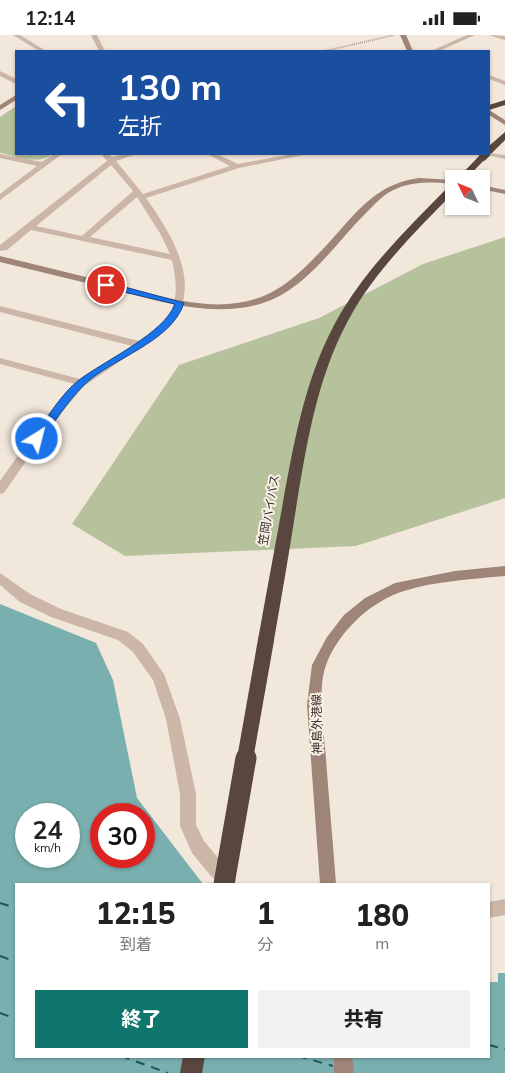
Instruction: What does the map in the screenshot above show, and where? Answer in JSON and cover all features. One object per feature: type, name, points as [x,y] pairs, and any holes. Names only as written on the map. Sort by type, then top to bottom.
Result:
[{"type":"highway","points":[[490,110],[505,102]]},
{"type":"highway","points":[[490,150],[505,135]]},
{"type":"highway","points":[[469,170],[485,155]]},
{"type":"highway","name":"笠岡バイパス","points":[[224,883],[304,423],[316,381],[347,312],[368,281],[388,254],[445,193]]},
{"type":"highway","points":[[191,1073],[194,1058]]},
{"type":"street","points":[[16,35],[42,50]]},
{"type":"street","points":[[94,35],[102,50]]},
{"type":"street","points":[[403,35],[410,50]]},
{"type":"street","points":[[436,50],[472,35]]},
{"type":"street","points":[[493,35],[505,38]]},
{"type":"street","points":[[0,73],[15,81]]},
{"type":"street","points":[[490,77],[505,83]]},
{"type":"street","points":[[0,81],[9,78]]},
{"type":"street","points":[[0,108],[15,98]]},
{"type":"street","points":[[490,111],[505,123]]},
{"type":"street","points":[[0,198],[57,155]]},
{"type":"street","points":[[0,490],[67,398],[81,382],[169,322],[177,312],[180,303],[180,277],[176,257],[155,216],[106,155]]},
{"type":"street","points":[[0,247],[4,249],[112,161],[130,155]]},
{"type":"street","points":[[212,155],[237,166]]},
{"type":"street","points":[[84,238],[139,194],[191,182],[237,166],[298,155]]},
{"type":"street","points":[[0,156],[44,165]]},
{"type":"street","points":[[0,259],[180,303],[230,306],[249,304],[269,297],[300,277],[368,206],[388,190],[418,181],[445,185]]},
{"type":"street","points":[[490,189],[505,192]]},
{"type":"street","points":[[30,227],[168,257],[176,257]]},
{"type":"street","points":[[0,309],[138,344]]},
{"type":"street","points":[[0,361],[81,382]]},
{"type":"street","name":"神島外港線","points":[[328,883],[314,705],[320,665],[332,641],[349,619],[370,602],[400,587],[455,576],[505,571]]},
{"type":"street","points":[[0,578],[25,598],[56,613],[123,636],[138,648],[159,678],[173,719],[188,794],[188,825],[198,847],[217,870],[233,883]]},
{"type":"street","points":[[490,910],[505,907]]},
{"type":"street","points":[[343,1058],[344,1073]]},
{"type":"lane","points":[[490,155],[505,157]]},
{"type":"path","points":[[329,50],[394,35]]},
{"type":"green space","points":[[15,107],[15,155],[50,155],[46,158],[34,160],[0,153],[0,117]]},
{"type":"green space","points":[[505,237],[505,498],[356,546],[125,556],[72,524],[179,365],[319,318],[423,264]]},
{"type":"water","points":[[0,604],[96,643],[113,680],[137,798],[141,803],[90,803],[90,868],[155,868],[155,821],[202,883],[15,883],[15,1058],[490,1058],[490,982],[498,982],[498,973],[505,973],[505,1073],[0,1073]]},
{"type":"ferry route","points":[[0,903],[15,908]]},
{"type":"ferry route","points":[[0,956],[15,962]]},
{"type":"ferry route","points":[[0,1013],[15,1019]]},
{"type":"ferry route","points":[[490,1045],[505,1049]]},
{"type":"ferry route","points":[[127,1058],[168,1073]]},
{"type":"ferry route","points":[[305,1058],[333,1066]]},
{"type":"route","points":[[37,439],[81,382],[158,331],[177,312],[180,303],[106,285]]}]
